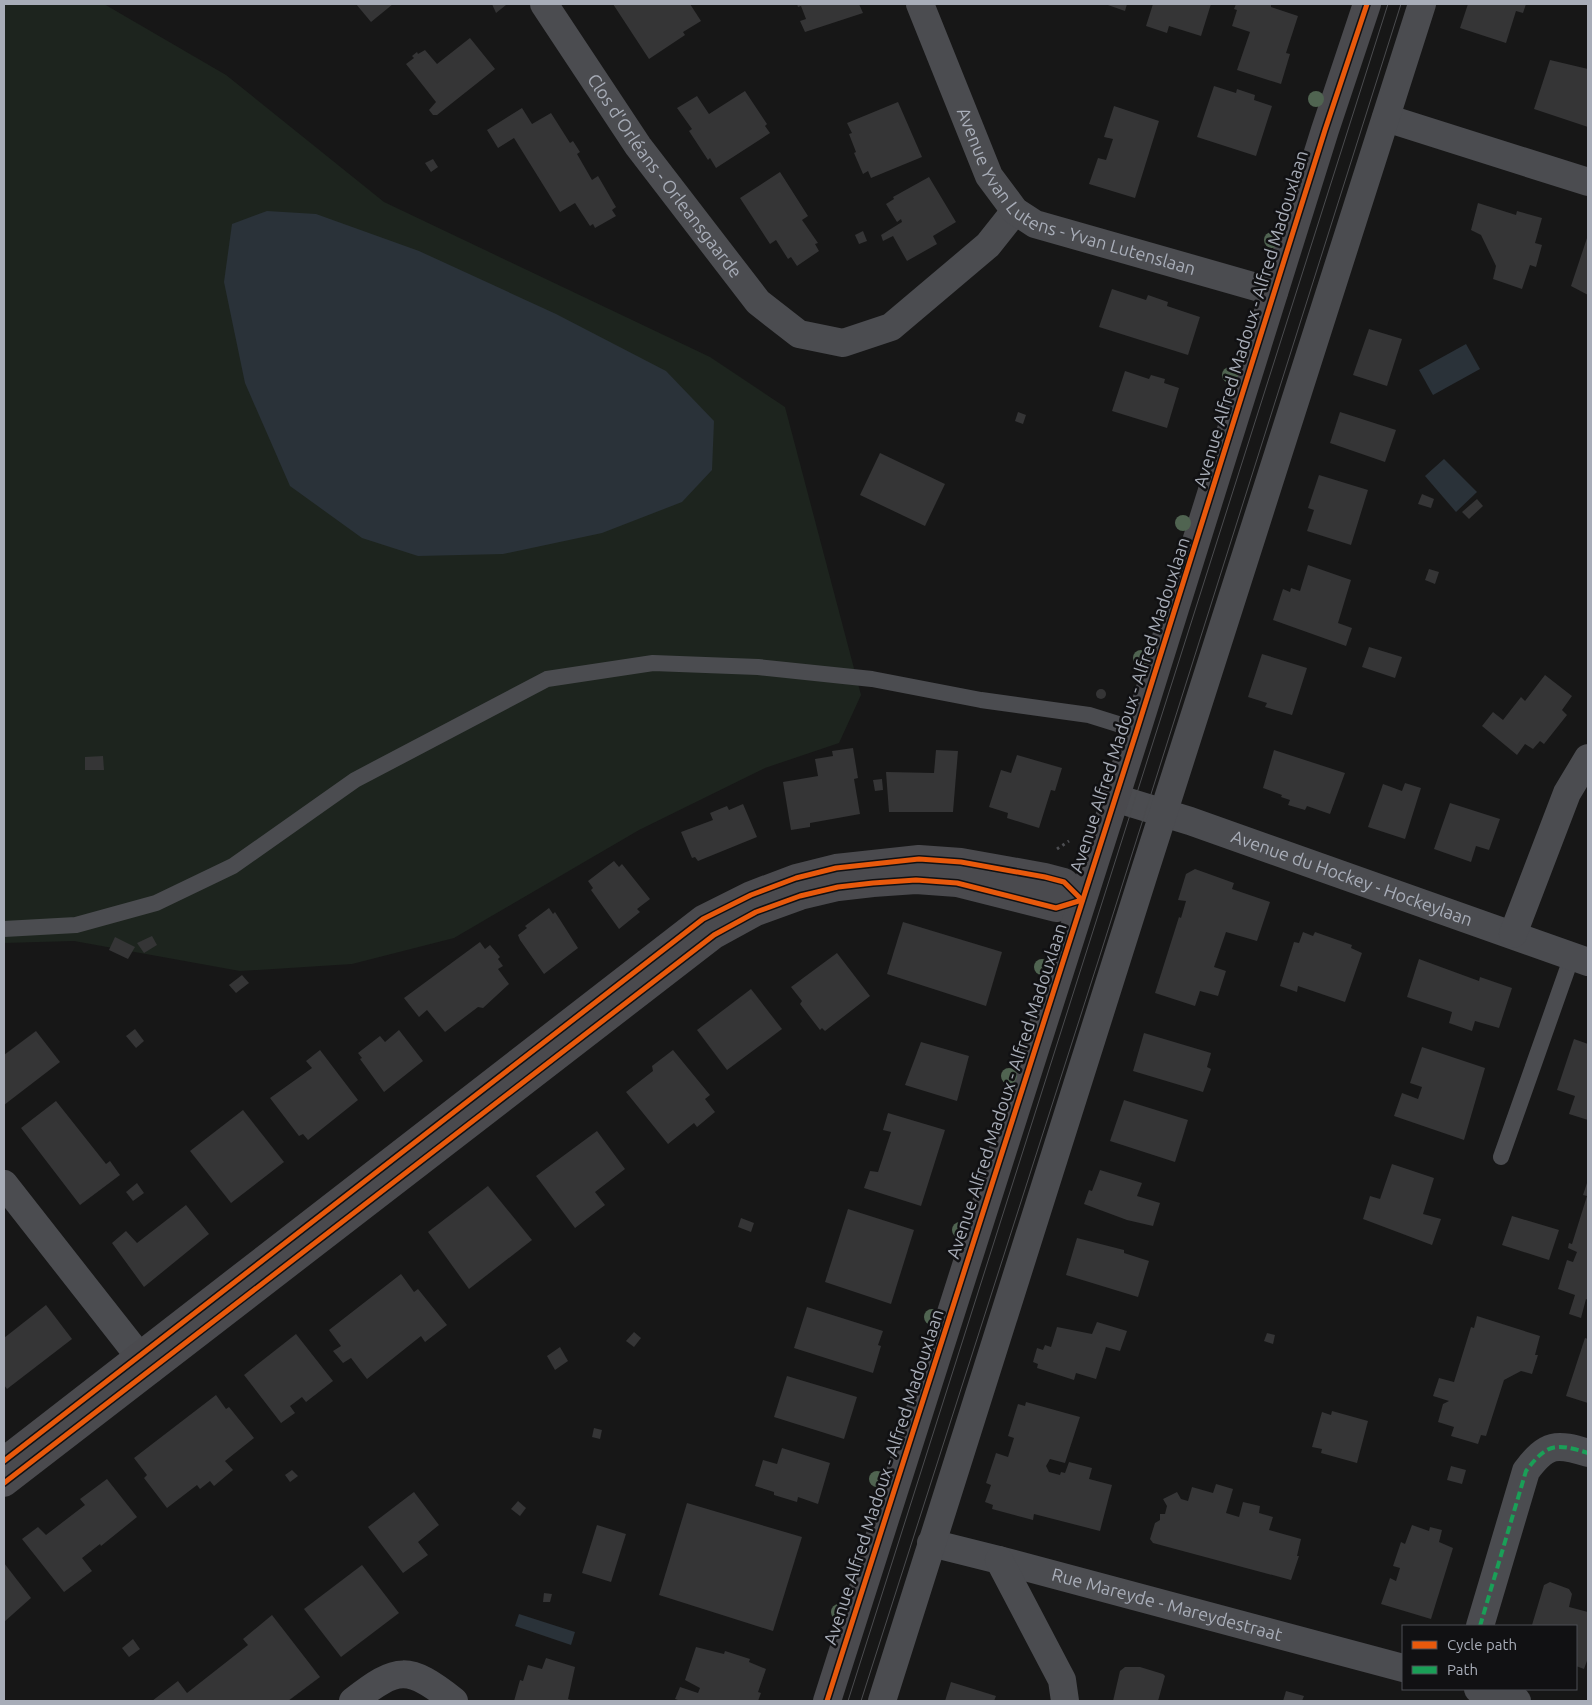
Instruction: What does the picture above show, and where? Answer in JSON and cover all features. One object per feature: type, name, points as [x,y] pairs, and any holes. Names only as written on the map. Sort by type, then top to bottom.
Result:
[{"type":"street","name":"Clos d'Orléans - Orleansgaarde","points":[[544,4],[638,146],[740,279],[758,302],[800,334],[842,343],[891,327],[988,245],[1015,211]]},
{"type":"street","name":"Avenue Yvan Lutens - Yvan Lutenslaan","points":[[920,4],[989,176],[1015,211],[1035,224],[1274,292]]},
{"type":"street","name":"Avenue Alfred Madoux - Alfred Madouxlaan","points":[[827,1701],[1137,730],[1336,95],[1367,4]]},
{"type":"street","points":[[882,1701],[1422,4]]},
{"type":"street","points":[[1386,118],[1588,182]]},
{"type":"street","points":[[1513,934],[1566,793],[1588,758]]},
{"type":"street","name":"Avenue du Hockey - Hockeylaan","points":[[1115,798],[1513,934],[1580,959]]},
{"type":"street","points":[[4,1483],[144,1363],[703,918],[751,895],[796,878],[836,868],[919,860],[961,862],[1045,876],[1064,882],[1082,900]]},
{"type":"street","points":[[4,1184],[144,1363]]},
{"type":"street","points":[[4,1461],[144,1363]]},
{"type":"street","points":[[1480,1625],[1526,1470],[1539,1453],[1562,1445],[1588,1453]]},
{"type":"street","name":"Rue Mareyde - Mareydestraat","points":[[931,1544],[999,1560],[1402,1668]]},
{"type":"street","points":[[999,1560],[1062,1680],[1065,1701]]},
{"type":"street","points":[[353,1701],[380,1681],[399,1674],[416,1676],[454,1701]]},
{"type":"street","points":[[1481,1690],[1518,1701]]},
{"type":"lane","points":[[4,929],[76,925],[156,903],[233,866],[355,780],[547,679],[653,663],[758,667],[872,679],[981,700],[1089,715],[1137,730]]},
{"type":"lane","points":[[1501,1157],[1580,959]]},
{"type":"shaded area","points":[[4,4],[104,4],[226,75],[384,202],[710,357],[785,407],[861,695],[839,743],[765,768],[639,830],[454,938],[352,964],[240,971],[74,941],[4,943]]},
{"type":"shaded area","points":[[267,211],[316,214],[419,251],[556,314],[666,371],[714,421],[712,470],[682,502],[602,533],[503,554],[418,556],[362,538],[290,486],[245,383],[224,282],[232,224]]},
{"type":"shaded area","points":[[1466,344],[1480,369],[1433,395],[1419,370]]},
{"type":"shaded area","points":[[1444,459],[1477,492],[1456,512],[1425,476]]},
{"type":"shaded area","points":[[519,1614],[575,1632],[571,1645],[515,1626]]},
{"type":"building","points":[[356,4],[393,4],[371,22]]},
{"type":"building","points":[[492,4],[505,4],[506,5],[496,13]]},
{"type":"building","points":[[613,4],[690,4],[701,21],[683,32],[685,35],[649,59]]},
{"type":"building","points":[[797,4],[859,4],[863,13],[805,32],[800,21],[806,19],[801,6],[798,7]]},
{"type":"building","points":[[1105,4],[1127,4],[1125,11]]},
{"type":"building","points":[[1153,4],[1211,4],[1201,36],[1169,26],[1167,33],[1146,26]]},
{"type":"building","points":[[1236,4],[1271,4],[1271,7],[1298,16],[1286,53],[1290,54],[1281,84],[1237,70],[1250,32],[1232,26],[1237,10],[1234,9]]},
{"type":"building","points":[[1468,4],[1526,4],[1523,13],[1516,11],[1506,43],[1460,28]]},
{"type":"building","points":[[470,38],[495,69],[437,115],[433,115],[429,110],[436,102],[406,64],[414,58],[412,56],[417,52],[418,54],[425,50],[437,64]]},
{"type":"building","points":[[1550,60],[1588,69],[1588,127],[1534,109]]},
{"type":"building","points":[[1214,86],[1236,93],[1237,89],[1255,95],[1254,100],[1272,106],[1256,156],[1197,137]]},
{"type":"building","points":[[745,91],[767,124],[765,126],[770,133],[716,168],[710,158],[708,160],[689,131],[692,129],[677,108],[697,96],[709,114]]},
{"type":"building","points":[[898,102],[922,157],[871,178],[868,171],[863,174],[854,153],[856,152],[849,134],[852,133],[847,123]]},
{"type":"building","points":[[1114,106],[1159,121],[1135,198],[1089,184],[1098,158],[1106,160],[1113,139],[1104,137]]},
{"type":"building","points":[[522,108],[532,124],[551,113],[570,143],[573,141],[580,152],[577,154],[592,180],[598,176],[616,207],[612,210],[616,216],[595,228],[593,224],[590,226],[575,203],[560,212],[514,138],[498,148],[487,130]]},
{"type":"building","points":[[433,159],[438,167],[431,172],[425,163]]},
{"type":"building","points":[[780,172],[808,216],[802,220],[818,243],[815,244],[819,251],[797,266],[791,257],[788,259],[776,240],[770,244],[740,198]]},
{"type":"building","points":[[929,177],[956,222],[933,236],[937,244],[907,261],[893,236],[883,241],[881,235],[902,222],[901,219],[897,222],[886,204],[894,199],[893,197]]},
{"type":"building","points":[[1478,203],[1516,215],[1517,211],[1542,218],[1535,243],[1542,245],[1536,267],[1530,265],[1522,289],[1493,279],[1496,266],[1481,235],[1471,230]]},
{"type":"building","points":[[863,231],[867,241],[859,244],[855,235]]},
{"type":"building","points":[[1588,235],[1588,295],[1571,286]]},
{"type":"building","points":[[1112,289],[1146,300],[1148,295],[1168,302],[1167,306],[1200,317],[1188,355],[1099,327]]},
{"type":"building","points":[[1369,329],[1402,339],[1387,386],[1353,375]]},
{"type":"building","points":[[1125,371],[1149,379],[1151,375],[1165,379],[1164,383],[1179,388],[1167,428],[1112,411]]},
{"type":"building","points":[[1018,412],[1026,415],[1023,424],[1015,421]]},
{"type":"building","points":[[1340,412],[1396,430],[1385,462],[1330,443]]},
{"type":"building","points":[[880,453],[945,484],[925,526],[860,495]]},
{"type":"building","points":[[1319,475],[1368,490],[1351,545],[1307,531],[1314,510],[1308,508]]},
{"type":"building","points":[[1422,494],[1434,499],[1431,508],[1418,504]]},
{"type":"building","points":[[1477,499],[1483,506],[1469,519],[1462,512]]},
{"type":"building","points":[[1308,565],[1351,580],[1338,623],[1352,628],[1346,646],[1273,620],[1283,589],[1290,592],[1291,588],[1300,591]]},
{"type":"building","points":[[1429,569],[1439,572],[1435,584],[1425,580]]},
{"type":"building","points":[[1369,647],[1402,657],[1395,678],[1362,667]]},
{"type":"building","points":[[1262,654],[1307,668],[1292,715],[1265,707],[1267,703],[1248,697]]},
{"type":"building","points":[[1545,675],[1572,696],[1562,710],[1567,715],[1544,744],[1540,741],[1533,749],[1525,744],[1517,755],[1482,726],[1493,712],[1503,720],[1521,697],[1525,701]]},
{"type":"building","points":[[1099,689],[1103,689],[1106,694],[1105,698],[1099,699],[1096,696],[1096,692]]},
{"type":"building","points":[[853,748],[858,778],[854,779],[860,814],[810,823],[810,827],[791,830],[783,782],[818,776],[815,759],[833,756],[832,751]]},
{"type":"building","points":[[936,750],[958,751],[953,812],[889,812],[886,772],[934,773]]},
{"type":"building","points":[[1274,750],[1345,773],[1330,814],[1307,806],[1305,810],[1288,805],[1290,800],[1263,788]]},
{"type":"building","points":[[1017,755],[1062,768],[1055,791],[1051,790],[1039,828],[1007,818],[1008,813],[989,807],[1001,770],[1011,773]]},
{"type":"building","points":[[103,756],[104,770],[85,770],[85,757]]},
{"type":"building","points":[[882,779],[883,790],[875,791],[873,780]]},
{"type":"building","points":[[1405,783],[1421,788],[1405,839],[1368,827],[1383,784],[1402,791]]},
{"type":"building","points":[[1450,803],[1500,819],[1489,850],[1476,846],[1471,862],[1434,849]]},
{"type":"building","points":[[743,804],[757,837],[698,861],[695,857],[692,858],[681,832],[713,820],[710,813],[727,806],[729,810]]},
{"type":"building","points":[[614,861],[619,867],[622,864],[650,899],[637,909],[640,912],[619,929],[591,890],[593,888],[588,881]]},
{"type":"building","points":[[1195,869],[1234,883],[1232,889],[1270,902],[1257,941],[1226,932],[1214,967],[1226,971],[1218,996],[1200,991],[1195,1006],[1155,993],[1179,917],[1181,918],[1186,901],[1178,900],[1186,874]]},
{"type":"building","points":[[549,908],[553,914],[555,912],[578,948],[544,974],[518,935],[527,928],[525,926]]},
{"type":"building","points":[[903,922],[1002,952],[986,1006],[887,974]]},
{"type":"building","points":[[1303,932],[1313,936],[1315,932],[1352,945],[1351,948],[1362,953],[1345,1002],[1298,986],[1297,992],[1280,986],[1294,942],[1299,943]]},
{"type":"building","points":[[152,936],[157,945],[144,953],[137,943]]},
{"type":"building","points":[[115,937],[135,947],[128,959],[109,950]]},
{"type":"building","points":[[480,942],[485,949],[490,945],[500,957],[498,959],[503,966],[498,969],[509,984],[483,1008],[478,1007],[445,1032],[427,1010],[419,1017],[404,998]]},
{"type":"building","points":[[837,953],[870,996],[825,1031],[822,1028],[820,1030],[800,1004],[802,1001],[791,987]]},
{"type":"building","points":[[1419,959],[1479,981],[1480,977],[1512,988],[1499,1028],[1475,1021],[1472,1031],[1449,1023],[1452,1012],[1407,997]]},
{"type":"building","points":[[242,975],[249,983],[236,993],[229,985]]},
{"type":"building","points":[[751,989],[782,1029],[727,1070],[697,1030]]},
{"type":"building","points":[[135,1029],[144,1041],[136,1048],[126,1036]]},
{"type":"building","points":[[399,1030],[423,1061],[384,1092],[360,1059],[362,1058],[358,1053],[380,1036],[385,1042]]},
{"type":"building","points":[[36,1031],[60,1062],[4,1105],[4,1055]]},
{"type":"building","points":[[1144,1033],[1211,1053],[1207,1067],[1211,1069],[1203,1092],[1133,1071]]},
{"type":"building","points":[[1574,1039],[1588,1044],[1588,1120],[1569,1114],[1575,1096],[1557,1090]]},
{"type":"building","points":[[921,1042],[969,1056],[957,1101],[905,1085]]},
{"type":"building","points":[[1422,1047],[1485,1068],[1464,1140],[1394,1116],[1402,1093],[1418,1099],[1422,1087],[1410,1083]]},
{"type":"building","points":[[320,1050],[358,1100],[308,1140],[303,1134],[299,1136],[270,1098],[312,1068],[306,1061]]},
{"type":"building","points":[[673,1050],[710,1095],[705,1099],[715,1112],[697,1127],[694,1123],[668,1144],[626,1092],[653,1071],[652,1066]]},
{"type":"building","points":[[1124,1100],[1188,1120],[1175,1162],[1110,1141]]},
{"type":"building","points":[[56,1101],[106,1164],[110,1161],[120,1175],[80,1205],[21,1128]]},
{"type":"building","points":[[243,1110],[284,1162],[231,1203],[190,1151]]},
{"type":"building","points":[[888,1113],[945,1130],[921,1206],[864,1188],[870,1171],[878,1172],[891,1132],[883,1130]]},
{"type":"building","points":[[597,1131],[625,1169],[595,1192],[605,1205],[575,1228],[536,1176]]},
{"type":"building","points":[[1392,1164],[1434,1178],[1423,1214],[1441,1219],[1432,1245],[1363,1219],[1370,1196],[1380,1199]]},
{"type":"building","points":[[1100,1170],[1142,1183],[1137,1196],[1160,1203],[1153,1226],[1127,1220],[1084,1204],[1089,1190],[1092,1191]]},
{"type":"building","points":[[1588,1180],[1588,1300],[1586,1299],[1581,1318],[1569,1314],[1575,1295],[1558,1289],[1567,1260],[1573,1262],[1577,1252],[1568,1248],[1569,1243],[1572,1244],[1587,1196],[1583,1195]]},
{"type":"building","points":[[137,1183],[144,1193],[133,1201],[126,1192]]},
{"type":"building","points":[[488,1186],[532,1240],[469,1289],[428,1232]]},
{"type":"building","points":[[186,1205],[209,1234],[144,1287],[112,1243],[126,1231],[137,1243]]},
{"type":"building","points":[[848,1209],[914,1230],[891,1304],[825,1282]]},
{"type":"building","points":[[1512,1216],[1559,1230],[1549,1260],[1502,1245]]},
{"type":"building","points":[[741,1218],[754,1223],[751,1232],[738,1227]]},
{"type":"building","points":[[1077,1238],[1124,1250],[1124,1253],[1149,1261],[1138,1297],[1066,1275]]},
{"type":"building","points":[[401,1274],[414,1292],[418,1289],[447,1325],[425,1342],[421,1336],[367,1379],[351,1358],[343,1363],[333,1351],[341,1346],[329,1330]]},
{"type":"building","points":[[46,1305],[72,1339],[7,1389],[4,1385],[4,1338]]},
{"type":"building","points":[[807,1307],[883,1331],[878,1345],[881,1346],[873,1373],[794,1348]]},
{"type":"building","points":[[1477,1316],[1540,1336],[1535,1355],[1538,1355],[1532,1374],[1521,1371],[1504,1380],[1486,1436],[1481,1435],[1478,1444],[1451,1436],[1454,1427],[1438,1422],[1443,1404],[1449,1401],[1433,1396],[1439,1378],[1454,1382],[1471,1327],[1474,1328]]},
{"type":"building","points":[[1097,1322],[1127,1331],[1120,1351],[1106,1347],[1096,1379],[1076,1373],[1074,1380],[1037,1368],[1038,1364],[1033,1362],[1037,1348],[1043,1350],[1045,1345],[1051,1347],[1057,1327],[1092,1334]]},
{"type":"building","points":[[634,1332],[641,1338],[634,1347],[626,1341]]},
{"type":"building","points":[[1267,1333],[1275,1335],[1273,1344],[1264,1341]]},
{"type":"building","points":[[296,1334],[333,1381],[306,1402],[302,1397],[290,1406],[295,1413],[281,1423],[244,1375]]},
{"type":"building","points":[[1585,1338],[1588,1339],[1588,1403],[1566,1396]]},
{"type":"building","points":[[560,1347],[568,1361],[555,1370],[547,1356]]},
{"type":"building","points":[[787,1376],[857,1397],[844,1439],[774,1417]]},
{"type":"building","points":[[216,1395],[226,1409],[229,1407],[254,1438],[225,1461],[233,1470],[214,1486],[210,1481],[200,1489],[197,1485],[167,1508],[144,1478],[147,1475],[134,1458]]},
{"type":"building","points":[[1026,1402],[1080,1417],[1065,1463],[1050,1459],[1046,1466],[1049,1472],[1060,1475],[1061,1472],[1065,1473],[1069,1462],[1092,1468],[1089,1479],[1112,1485],[1100,1531],[1034,1514],[1033,1520],[992,1509],[993,1505],[985,1502],[991,1485],[986,1483],[996,1453],[1008,1457],[1014,1438],[1008,1436],[1018,1404],[1025,1406]]},
{"type":"building","points":[[1332,1411],[1368,1421],[1357,1463],[1321,1453],[1322,1449],[1312,1447],[1322,1412],[1331,1415]]},
{"type":"building","points":[[594,1428],[602,1430],[600,1439],[592,1437]]},
{"type":"building","points":[[782,1448],[830,1463],[818,1504],[798,1497],[797,1502],[774,1495],[774,1492],[755,1486],[763,1460],[777,1464]]},
{"type":"building","points":[[1451,1466],[1466,1470],[1462,1484],[1447,1480]]},
{"type":"building","points":[[292,1470],[298,1476],[290,1482],[285,1475]]},
{"type":"building","points":[[107,1479],[137,1517],[101,1546],[100,1544],[82,1558],[92,1571],[64,1592],[22,1539],[38,1527],[46,1535],[85,1505],[80,1499]]},
{"type":"building","points":[[1216,1484],[1233,1489],[1226,1513],[1239,1517],[1243,1502],[1260,1506],[1259,1513],[1273,1517],[1269,1530],[1301,1539],[1297,1556],[1299,1556],[1291,1580],[1153,1543],[1150,1539],[1155,1523],[1160,1520],[1160,1514],[1165,1514],[1167,1506],[1163,1499],[1177,1492],[1181,1499],[1188,1501],[1192,1487],[1213,1493]]},
{"type":"building","points":[[414,1492],[439,1525],[418,1542],[428,1555],[403,1573],[368,1527]]},
{"type":"building","points":[[518,1501],[526,1508],[520,1516],[511,1509]]},
{"type":"building","points":[[687,1503],[802,1537],[773,1631],[659,1595]]},
{"type":"building","points":[[597,1525],[626,1534],[611,1582],[582,1573]]},
{"type":"building","points":[[1412,1525],[1429,1531],[1430,1527],[1442,1530],[1439,1542],[1453,1548],[1431,1619],[1381,1604],[1390,1578],[1396,1581],[1400,1568],[1393,1566],[1401,1542],[1405,1544]]},
{"type":"building","points":[[4,1563],[31,1598],[4,1622]]},
{"type":"building","points":[[362,1565],[399,1613],[341,1657],[304,1609]]},
{"type":"building","points":[[1550,1582],[1569,1589],[1572,1594],[1569,1607],[1588,1612],[1588,1658],[1584,1669],[1577,1666],[1577,1625],[1532,1625],[1544,1585]]},
{"type":"building","points":[[544,1593],[552,1594],[550,1602],[543,1602]]},
{"type":"building","points":[[272,1615],[320,1677],[288,1701],[152,1701],[178,1681],[187,1693],[248,1645],[243,1639]]},
{"type":"building","points":[[133,1639],[140,1649],[129,1657],[122,1648]]},
{"type":"building","points":[[696,1647],[724,1654],[725,1651],[750,1659],[749,1662],[766,1669],[758,1692],[761,1693],[758,1701],[681,1701],[675,1699],[680,1687],[698,1693],[700,1688],[685,1680]]},
{"type":"building","points":[[546,1658],[575,1667],[568,1699],[574,1701],[514,1701],[520,1680],[523,1681],[528,1665],[542,1669]]},
{"type":"building","points":[[1125,1667],[1140,1667],[1165,1676],[1158,1701],[1113,1701],[1120,1671]]},
{"type":"building","points":[[951,1682],[996,1696],[994,1701],[945,1701]]},
{"type":"building","points":[[1286,1691],[1304,1696],[1302,1701],[1283,1701]]},
{"type":"tram line","points":[[848,1701],[1388,4]]},
{"type":"tram line","points":[[861,1701],[1102,949],[1401,4]]},
{"type":"marked path","points":[[1480,1625],[1526,1471],[1546,1450],[1560,1447],[1588,1453]]},
{"type":"cycle path","points":[[827,1701],[1137,730],[1325,130],[1367,4]]},
{"type":"cycle path","points":[[4,1461],[703,919],[751,895],[796,878],[836,868],[919,859],[961,862],[1045,877],[1064,882],[1082,900],[1056,908],[957,883],[916,880],[838,887],[800,896],[756,912],[714,935],[4,1483]]}]
